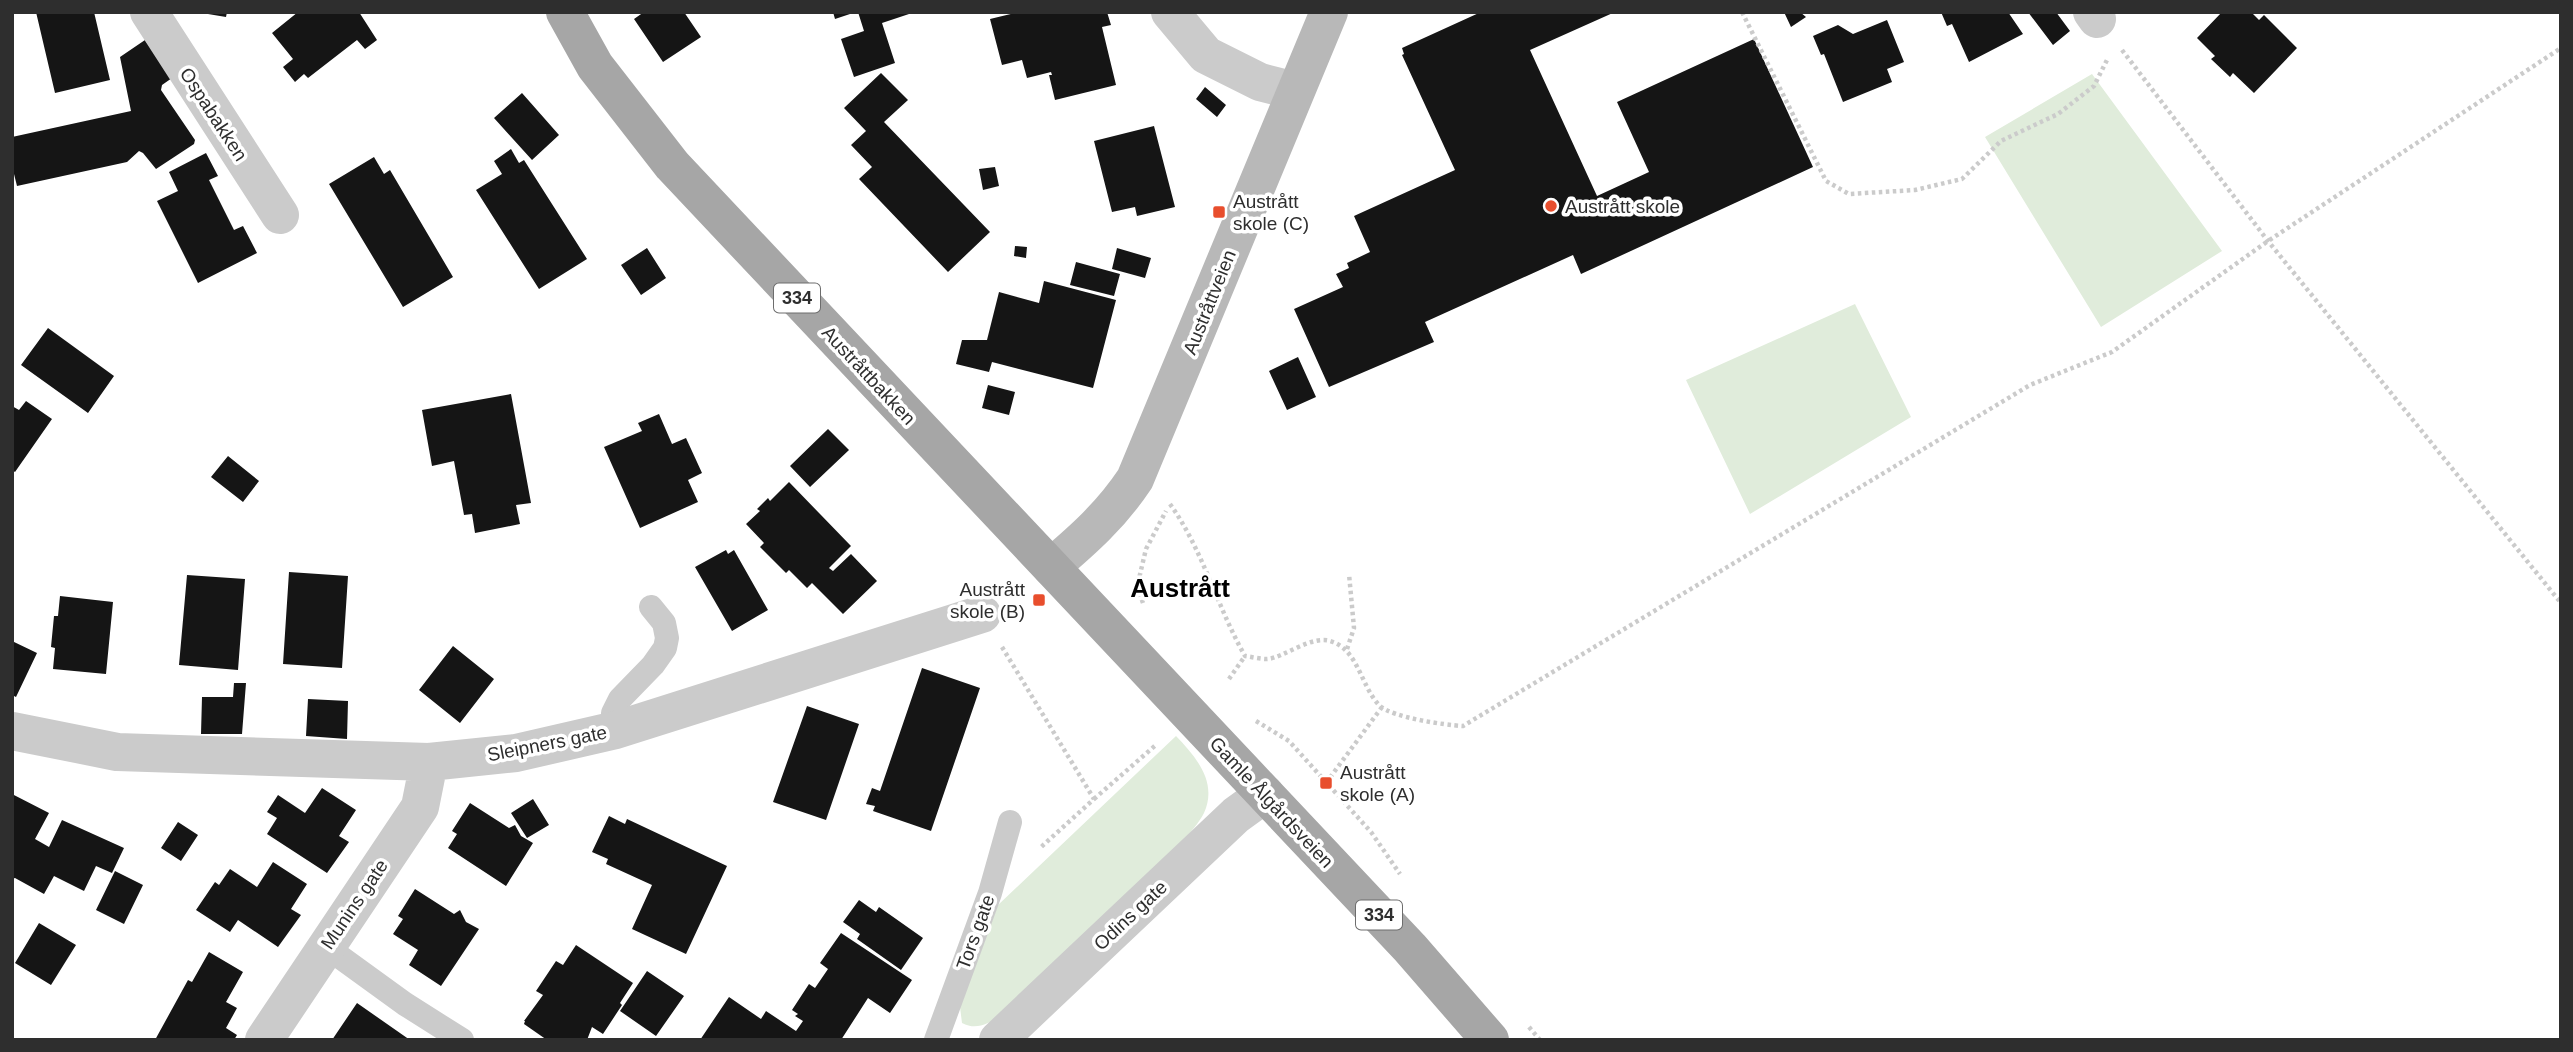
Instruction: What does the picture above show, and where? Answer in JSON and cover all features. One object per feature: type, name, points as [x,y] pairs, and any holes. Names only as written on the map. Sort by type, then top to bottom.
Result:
[{"type":"main road","name":"Austråttbakken","points":[[565,12],[594,66],[672,165],[1051,567]]},
{"type":"main road","name":"Austråttveien","points":[[1051,567],[1116,508],[1135,479],[1329,12]]},
{"type":"main road","name":"Gamle Ålgårdsveien","points":[[1051,567],[1410,948],[1489,1040]]},
{"type":"street","name":"Ospabakken","points":[[149,12],[280,215]]},
{"type":"street","points":[[1170,12],[1206,55],[1260,82],[1296,91]]},
{"type":"street","name":"Sleipners gate","points":[[12,731],[117,752],[429,762],[516,753],[615,730],[982,614]]},
{"type":"street","name":"Munins gate","points":[[264,1040],[420,807],[429,762]]},
{"type":"street","name":"Odins gate","points":[[998,1040],[1236,815],[1265,794]]},
{"type":"lane","points":[[615,730],[613,713],[620,699],[653,665],[665,648],[667,638],[664,623],[651,607]]},
{"type":"lane","name":"Tors gate","points":[[936,1040],[990,893],[1010,822]]},
{"type":"lane","points":[[325,946],[405,1004],[462,1040]]},
{"type":"path","points":[[1742,12],[1826,181],[1849,194],[1915,190],[1962,179],[2001,141],[2058,114],[2094,86],[2102,21]]},
{"type":"path","points":[[2102,21],[2268,241],[2561,603]]},
{"type":"path","points":[[1245,656],[1268,659],[1297,646],[1330,640],[1347,649],[1382,707],[1432,724],[1463,726],[2030,385],[2112,352],[2268,241],[2561,48]]},
{"type":"path","points":[[1147,613],[1137,587],[1146,549],[1170,504],[1185,526],[1228,628],[1245,656]]},
{"type":"path","points":[[1347,649],[1354,628],[1349,574]]},
{"type":"path","points":[[982,614],[1094,799]]},
{"type":"path","points":[[1228,679],[1245,656]]},
{"type":"path","points":[[1326,783],[1382,707]]},
{"type":"path","points":[[1255,721],[1289,741],[1371,832],[1403,878]]},
{"type":"path","points":[[1037,850],[1157,744]]},
{"type":"path","points":[[1522,1019],[1539,1040]]},
{"type":"green space","points":[[2092,74],[2222,251],[2101,327],[1985,137]]},
{"type":"green space","points":[[1855,304],[1911,417],[1750,514],[1686,380]]},
{"type":"green space","points":[[1176,736],[1197,761],[1207,781],[1208,802],[1197,824],[1184,841],[1007,1012],[979,1026],[962,1023],[960,1007],[998,905]]},
{"type":"building","points":[[36,12],[94,12],[110,80],[55,93]]},
{"type":"building","points":[[196,12],[227,12],[226,17]]},
{"type":"building","points":[[298,12],[359,12],[377,40],[365,49],[357,40],[308,78],[304,74],[295,82],[283,67],[293,59],[272,33]]},
{"type":"building","points":[[644,12],[684,12],[701,37],[663,62],[634,19]]},
{"type":"building","points":[[833,12],[853,12],[853,13],[835,19]]},
{"type":"building","points":[[858,12],[912,13],[882,23],[895,63],[854,77],[841,39],[864,31]]},
{"type":"building","points":[[1019,12],[1107,12],[1111,25],[1102,27],[1116,85],[1055,100],[1049,75],[1052,75],[1051,72],[1027,78],[1022,60],[1002,65],[990,19]]},
{"type":"building","name":"Austrått skole","points":[[1481,12],[1615,12],[1530,50],[1597,196],[1649,172],[1617,102],[1754,39],[1813,167],[1581,274],[1573,255],[1425,322],[1434,342],[1329,387],[1294,309],[1343,287],[1336,274],[1349,268],[1347,263],[1370,252],[1354,216],[1455,170],[1402,55],[1402,48]]},
{"type":"building","points":[[1784,12],[1800,12],[1806,17],[1791,27]]},
{"type":"building","points":[[1941,12],[2008,12],[2023,34],[1969,62],[1952,24],[1947,26]]},
{"type":"building","points":[[2028,12],[2056,12],[2070,31],[2053,45]]},
{"type":"building","points":[[2222,12],[2251,12],[2259,20],[2264,15],[2297,48],[2254,93],[2233,73],[2230,77],[2211,59],[2215,56],[2197,38]]},
{"type":"building","points":[[1887,20],[1904,62],[1887,69],[1892,82],[1843,102],[1824,54],[1821,55],[1813,36],[1838,25],[1853,34]]},
{"type":"building","points":[[145,40],[172,78],[162,85],[161,90],[195,140],[194,144],[156,169],[139,151],[127,162],[17,186],[12,166],[12,137],[131,111],[120,57]]},
{"type":"building","points":[[881,73],[908,100],[884,122],[990,232],[948,272],[859,179],[872,167],[851,145],[866,131],[844,108]]},
{"type":"building","points":[[1205,87],[1226,105],[1217,117],[1196,99]]},
{"type":"building","points":[[522,93],[559,135],[532,160],[494,118]]},
{"type":"building","points":[[1154,126],[1175,207],[1137,216],[1135,207],[1112,212],[1094,141]]},
{"type":"building","points":[[511,149],[519,163],[524,160],[587,259],[539,289],[476,190],[502,174],[494,161]]},
{"type":"building","points":[[206,153],[218,176],[209,180],[234,230],[243,226],[257,253],[198,283],[157,201],[178,191],[169,172]]},
{"type":"building","points":[[374,157],[384,174],[390,170],[453,277],[403,307],[329,184]]},
{"type":"building","points":[[995,167],[999,186],[983,190],[979,169]]},
{"type":"building","points":[[1015,246],[1027,247],[1026,258],[1014,256]]},
{"type":"building","points":[[647,248],[666,278],[641,295],[621,265]]},
{"type":"building","points":[[1117,248],[1151,258],[1145,278],[1112,269]]},
{"type":"building","points":[[1076,262],[1120,274],[1114,296],[1070,285]]},
{"type":"building","points":[[1044,281],[1116,300],[1093,388],[992,362],[989,372],[956,364],[962,340],[987,340],[999,292],[1039,303]]},
{"type":"building","points":[[48,328],[114,376],[88,413],[21,365]]},
{"type":"building","points":[[1298,357],[1316,397],[1287,410],[1269,371]]},
{"type":"building","points":[[988,385],[1015,392],[1009,415],[982,408]]},
{"type":"building","points":[[511,394],[531,503],[516,505],[520,524],[475,533],[472,514],[464,515],[454,461],[432,466],[422,410]]},
{"type":"building","points":[[26,401],[52,419],[15,472],[12,470],[12,406],[19,410]]},
{"type":"building","points":[[659,414],[672,444],[686,438],[702,473],[688,480],[698,502],[640,528],[604,447],[642,431],[638,423]]},
{"type":"building","points":[[828,429],[849,450],[810,487],[790,466]]},
{"type":"building","points":[[228,456],[259,481],[243,502],[211,477]]},
{"type":"building","points":[[789,482],[851,546],[829,568],[833,571],[851,554],[877,581],[843,614],[812,583],[807,588],[789,570],[786,573],[760,547],[764,543],[746,524],[760,511],[757,509],[768,498],[770,501]]},
{"type":"building","points":[[726,550],[728,554],[734,550],[768,610],[732,631],[695,567]]},
{"type":"building","points":[[289,572],[348,576],[342,668],[283,664]]},
{"type":"building","points":[[187,575],[245,579],[238,670],[179,665]]},
{"type":"building","points":[[60,596],[113,602],[106,674],[53,669],[55,648],[51,647],[54,616],[58,616]]},
{"type":"building","points":[[12,641],[37,653],[16,697],[12,695]]},
{"type":"building","points":[[453,646],[494,679],[460,723],[419,690]]},
{"type":"building","points":[[922,668],[980,688],[931,831],[873,811],[875,806],[866,804],[872,788],[880,791]]},
{"type":"building","points":[[234,683],[246,683],[242,734],[201,734],[202,697],[233,697]]},
{"type":"building","points":[[308,699],[348,701],[347,739],[306,736]]},
{"type":"building","points":[[807,706],[859,724],[826,820],[773,802]]},
{"type":"building","points":[[322,788],[356,810],[339,836],[349,842],[327,873],[267,834],[277,818],[267,812],[278,795],[305,813]]},
{"type":"building","points":[[12,794],[49,813],[35,839],[49,847],[62,820],[124,848],[112,873],[96,866],[84,891],[54,876],[44,894],[15,878],[12,879]]},
{"type":"building","points":[[533,799],[549,825],[527,838],[511,813]]},
{"type":"building","points":[[470,803],[509,828],[515,825],[521,836],[533,843],[506,886],[448,848],[457,834],[452,831]]},
{"type":"building","points":[[609,816],[625,824],[627,819],[727,866],[686,954],[632,929],[652,885],[606,864],[608,859],[592,852]]},
{"type":"building","points":[[178,822],[198,835],[181,861],[161,848]]},
{"type":"building","points":[[273,862],[307,884],[291,909],[301,915],[278,947],[238,920],[230,932],[196,910],[215,882],[219,885],[230,869],[257,887]]},
{"type":"building","points":[[115,871],[143,885],[124,924],[96,910]]},
{"type":"building","points":[[415,889],[454,914],[460,910],[466,922],[479,929],[441,986],[409,965],[418,950],[393,934],[403,919],[398,916]]},
{"type":"building","points":[[859,900],[876,912],[879,907],[923,938],[901,970],[857,939],[860,934],[843,922]]},
{"type":"building","points":[[39,923],[76,945],[51,985],[15,963]]},
{"type":"building","points":[[841,933],[912,980],[890,1013],[868,998],[841,1040],[700,1040],[729,997],[761,1019],[766,1011],[796,1031],[803,1021],[795,1016],[798,1014],[792,1010],[809,984],[815,988],[828,969],[820,963]]},
{"type":"building","points":[[576,945],[633,983],[603,1034],[592,1027],[587,1040],[547,1040],[524,1024],[524,1021],[543,995],[536,991],[556,961],[563,965]]},
{"type":"building","points":[[209,952],[243,972],[226,1002],[237,1008],[226,1028],[237,1035],[234,1040],[155,1040],[188,980],[192,982]]},
{"type":"building","points":[[647,971],[684,996],[656,1036],[620,1011]]},
{"type":"building","points":[[357,1003],[410,1040],[332,1040]]},
{"type":"place","name":"Austrått skole","points":[[1551,206]]},
{"type":"place","name":"Austrått skole (C)","points":[[1219,212]]},
{"type":"place","name":"Austrått skole (B)","points":[[1039,600]]},
{"type":"place","name":"Austrått skole (A)","points":[[1326,783]]},
{"type":"district","name":"Austrått","points":[[1180,588]]}]
